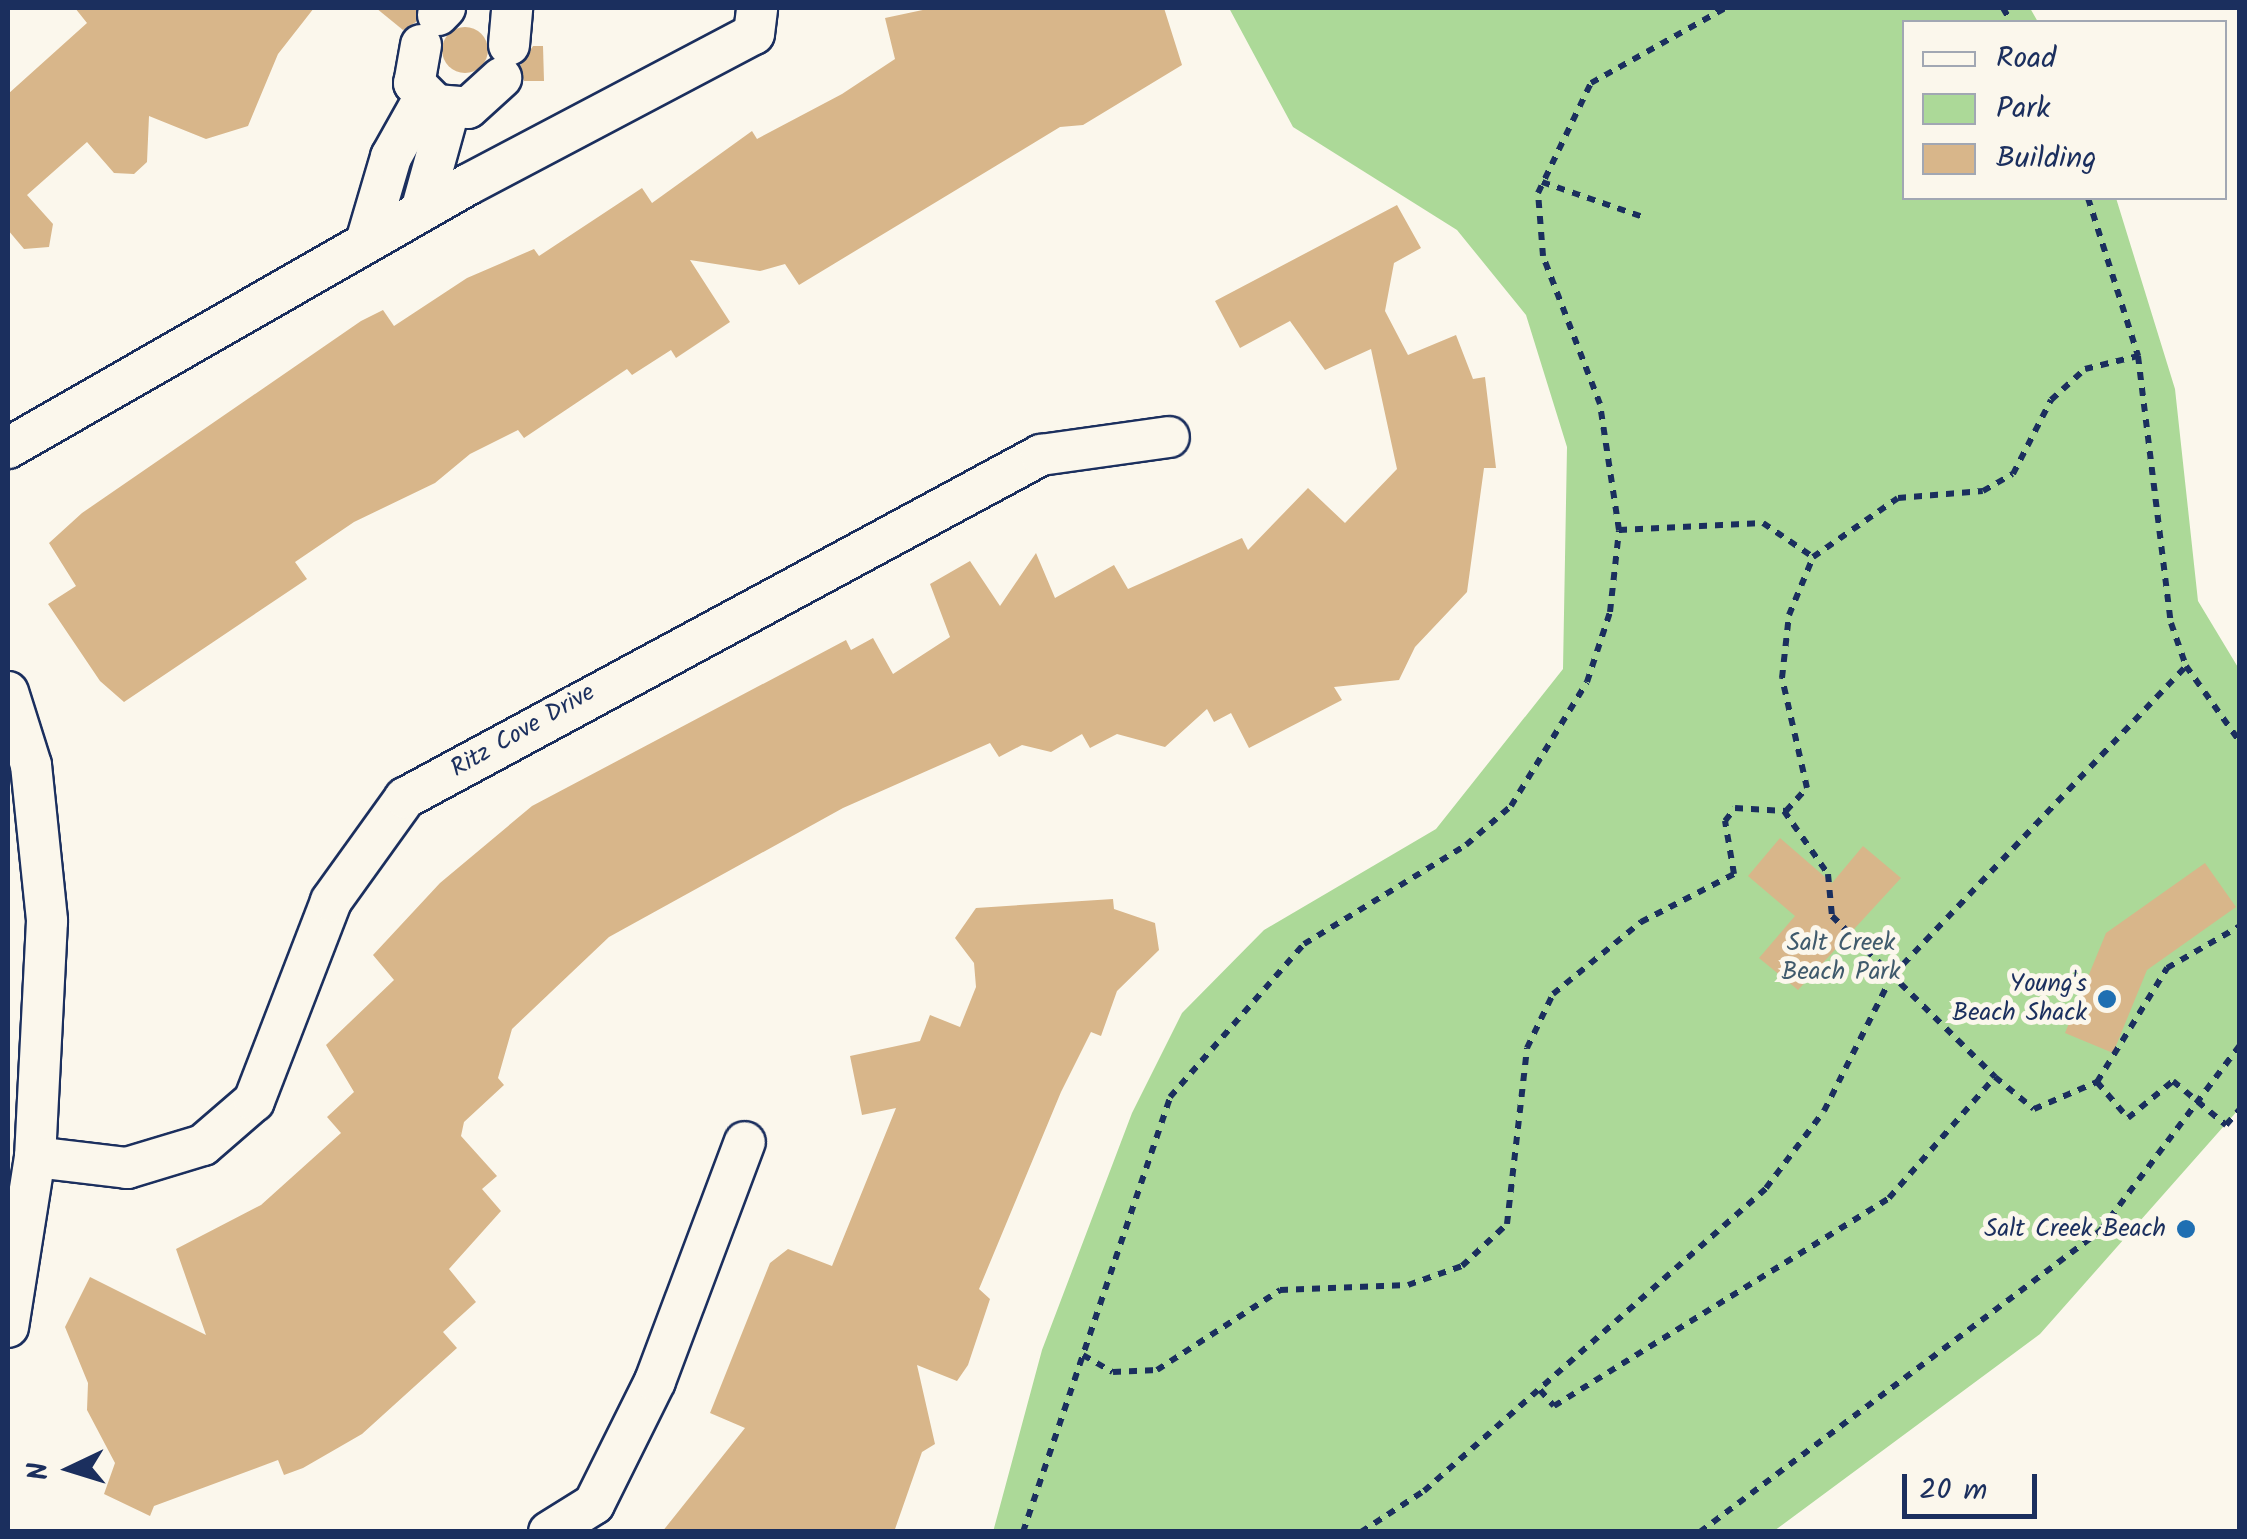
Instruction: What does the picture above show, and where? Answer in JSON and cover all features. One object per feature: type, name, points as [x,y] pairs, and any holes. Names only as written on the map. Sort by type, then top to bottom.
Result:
[{"type":"street","points":[[8,448],[421,211],[754,34],[756,8]]},
{"type":"street","points":[[421,211],[436,104],[412,65],[435,23]]},
{"type":"street","points":[[366,242],[390,158],[436,104],[485,100],[507,43]]},
{"type":"street","name":"Ritz Cove Drive","points":[[35,1157],[127,1168],[203,1146],[254,1101],[331,901],[404,798],[1042,455],[1168,437]]},
{"type":"street","points":[[8,692],[31,765],[47,921],[35,1157],[8,1327]]},
{"type":"street","points":[[549,1532],[594,1504],[655,1380],[746,1142]]},
{"type":"path","points":[[1023,1532],[1170,1097],[1304,944],[1466,845],[1510,806],[1588,682],[1610,612],[1619,530],[1600,404],[1543,256],[1542,182],[1592,83],[1725,8]]},
{"type":"path","points":[[1542,182],[1646,218]]},
{"type":"path","points":[[2089,200],[2138,356],[2171,623],[2186,666],[2240,742]]},
{"type":"path","points":[[1082,1355],[1113,1372],[1157,1370],[1280,1290],[1408,1285],[1462,1266],[1508,1224],[1528,1048],[1553,994],[1641,922],[1734,874],[1725,821],[1735,808],[1784,811],[1807,788],[1782,678],[1788,615],[1813,557],[1898,498],[1984,491],[2013,474],[2052,400],[2084,369],[2138,356]]},
{"type":"path","points":[[1619,530],[1763,523],[1813,557]]},
{"type":"path","points":[[1362,1532],[1540,1390],[1766,1188],[1824,1111],[1892,976],[2186,666]]},
{"type":"path","points":[[1784,811],[1828,874],[1832,916],[1995,1077],[2034,1109],[2097,1082],[2167,968],[2240,926]]},
{"type":"path","points":[[1700,1532],[2100,1231],[2240,1045]]},
{"type":"path","points":[[1540,1390],[1554,1406],[1890,1198],[1995,1077]]},
{"type":"path","points":[[2097,1082],[2128,1118],[2173,1081],[2226,1125],[2240,1109]]},
{"type":"green space","name":"Salt Creek Beach Park","points":[[1229,8],[2030,8],[2037,20],[1902,20],[1902,200],[2117,200],[2175,389],[2198,601],[2239,669],[2239,1109],[2040,1334],[1774,1531],[993,1532],[1042,1350],[1132,1113],[1182,1013],[1264,930],[1436,829],[1563,669],[1567,447],[1526,315],[1457,230],[1293,127]]},
{"type":"building","points":[[75,8],[314,8],[278,54],[248,126],[206,139],[149,116],[147,162],[134,174],[114,173],[87,142],[27,195],[53,224],[49,247],[24,249],[8,230],[8,94],[87,23]]},
{"type":"building","points":[[376,8],[416,8],[416,22],[403,30]]},
{"type":"building","points":[[932,8],[1164,8],[1182,65],[1083,125],[1060,127],[799,285],[785,264],[760,271],[690,260],[730,322],[676,358],[671,350],[632,375],[627,369],[524,438],[518,430],[470,454],[435,483],[354,522],[295,562],[307,579],[124,702],[100,681],[48,604],[76,586],[49,543],[82,513],[361,321],[383,310],[394,326],[467,278],[534,249],[539,256],[642,188],[652,203],[752,131],[757,139],[842,94],[895,59],[885,18]]},
{"type":"building","points":[[465,27],[481,34],[488,50],[481,66],[465,73],[449,66],[442,50],[449,34]]},
{"type":"building","points":[[533,46],[543,46],[544,81],[524,81],[520,66]]},
{"type":"building","points":[[1397,205],[1421,248],[1394,263],[1385,311],[1408,355],[1456,335],[1473,379],[1485,377],[1496,468],[1484,468],[1467,592],[1415,647],[1399,680],[1334,687],[1342,700],[1249,748],[1231,713],[1214,722],[1207,709],[1165,747],[1117,734],[1090,748],[1082,734],[1051,752],[1022,745],[999,757],[990,743],[843,808],[609,937],[512,1029],[498,1078],[504,1085],[464,1122],[461,1136],[497,1176],[482,1189],[501,1211],[449,1269],[476,1302],[443,1332],[457,1348],[362,1434],[303,1468],[284,1475],[278,1460],[154,1506],[150,1516],[104,1494],[115,1463],[87,1410],[88,1383],[65,1327],[90,1277],[206,1335],[176,1249],[261,1205],[341,1133],[327,1117],[354,1092],[326,1045],[394,980],[373,955],[440,883],[532,806],[846,640],[851,650],[873,638],[893,674],[950,637],[930,584],[970,561],[1000,606],[1036,553],[1055,598],[1114,565],[1128,589],[1242,538],[1248,550],[1308,488],[1345,523],[1397,469],[1371,349],[1325,370],[1290,321],[1240,348],[1215,301]]},
{"type":"building","points":[[1780,838],[1832,883],[1863,846],[1901,878],[1798,990],[1759,958],[1795,916],[1748,876]]},
{"type":"building","points":[[2205,863],[2236,907],[2147,970],[2113,1053],[2065,1033],[2106,933]]},
{"type":"building","points":[[1113,899],[1114,909],[1155,923],[1159,950],[1117,991],[1101,1036],[1091,1032],[1061,1092],[979,1289],[990,1299],[968,1365],[957,1381],[917,1365],[935,1444],[922,1452],[894,1532],[662,1532],[745,1428],[710,1413],[770,1263],[788,1249],[832,1266],[896,1108],[862,1115],[850,1056],[920,1041],[930,1015],[960,1027],[976,987],[974,963],[955,938],[976,908]]},
{"type":"place","name":"Young's Beach Shack","points":[[2107,999]]},
{"type":"place","name":"Salt Creek Beach","points":[[2186,1229]]}]
